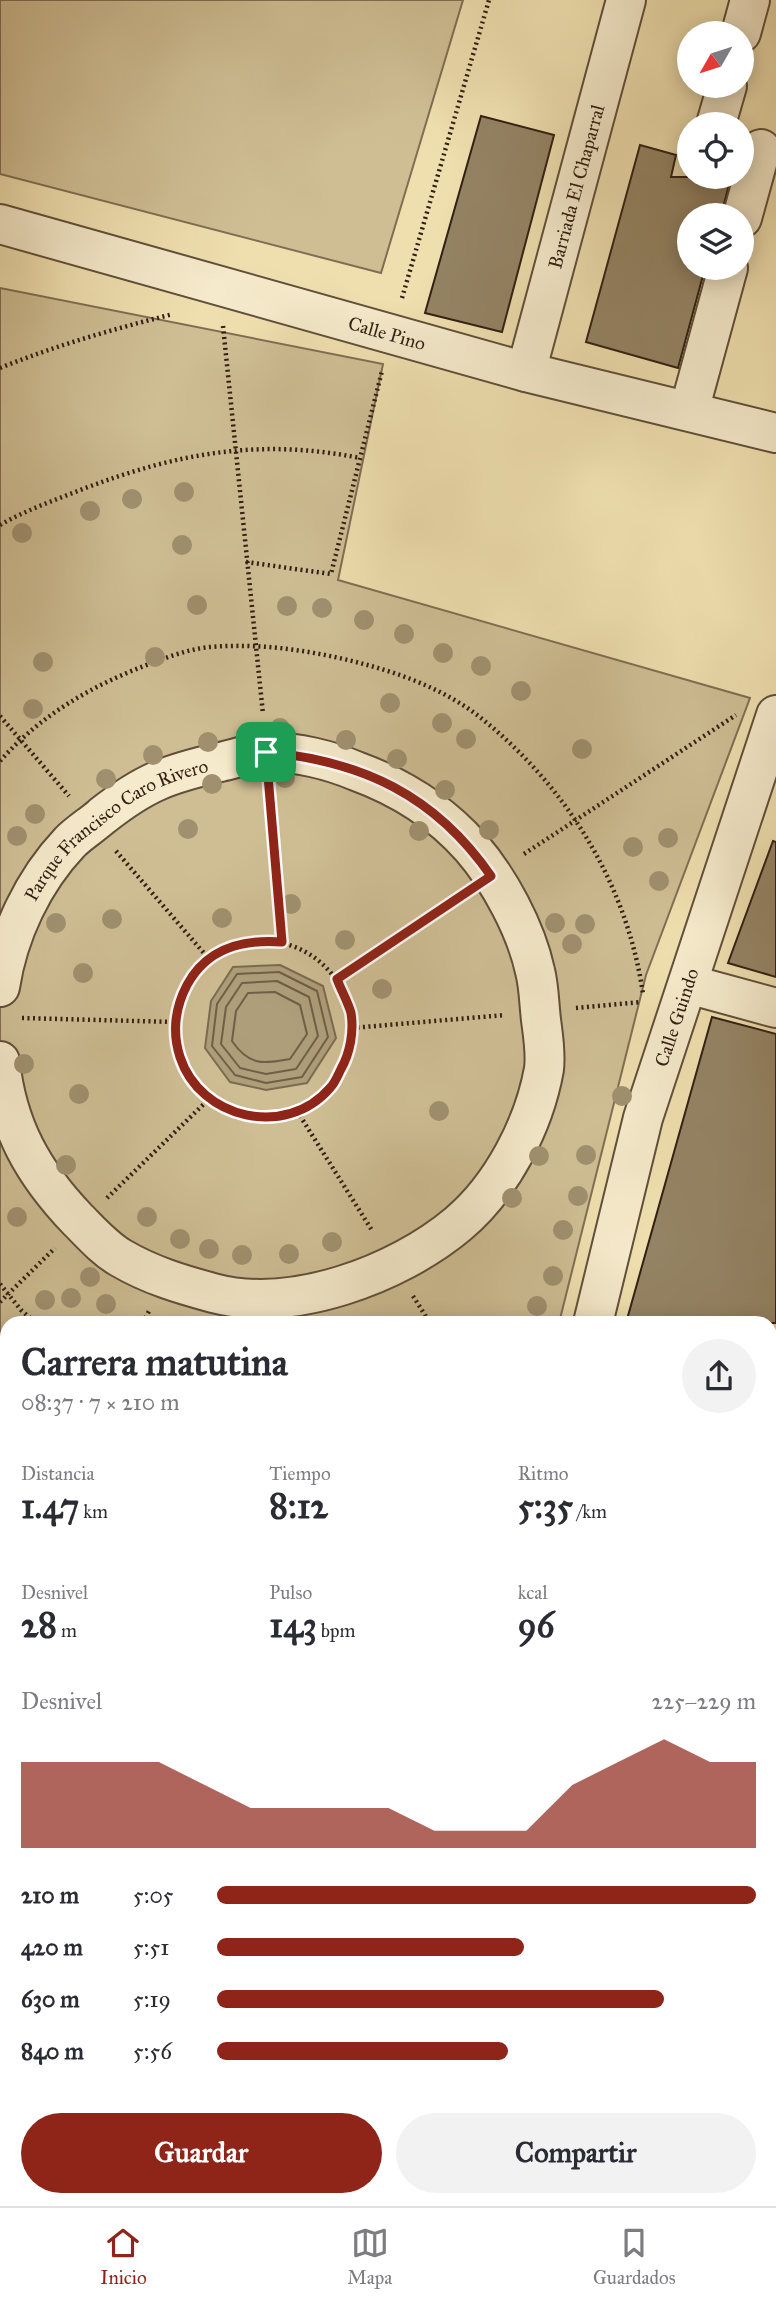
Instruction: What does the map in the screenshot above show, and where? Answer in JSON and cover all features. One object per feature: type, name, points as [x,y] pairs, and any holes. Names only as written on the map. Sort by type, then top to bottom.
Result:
[{"type":"street","name":"Barriada El Chaparral","points":[[526,372],[626,0]]},
{"type":"street","points":[[744,21],[750,0]]},
{"type":"street","points":[[746,203],[760,148]]},
{"type":"street","name":"Calle Pino","points":[[0,224],[526,372],[776,433]]},
{"type":"street","points":[[689,411],[725,280]]},
{"type":"street","name":"Calle Guindo","points":[[595,1316],[643,1118],[688,984],[765,728]]},
{"type":"street","name":"Parque Francisco Caro Rivero","points":[[0,1061],[17,1132],[29,1158],[57,1197],[116,1256],[163,1279],[219,1295],[247,1298],[335,1288],[395,1266],[447,1234],[464,1219],[491,1187],[511,1157],[536,1100],[545,1065],[536,974],[526,937],[472,848],[433,811],[385,781],[337,763],[295,755],[266,752],[163,777],[141,787],[72,840],[36,887],[25,908],[5,958],[7,1002]]},
{"type":"street","points":[[688,984],[776,1008]]},
{"type":"path","points":[[0,368],[44,350],[120,326],[184,311]]},
{"type":"path","points":[[226,354],[258,660],[282,942]]},
{"type":"path","points":[[0,525],[51,501],[148,467],[192,455],[279,448],[360,457]]},
{"type":"path","points":[[337,979],[491,876],[765,728]]},
{"type":"path","points":[[256,940],[282,942],[310,954],[337,979],[350,1010],[352,1028],[348,1057],[331,1087],[311,1104],[275,1117],[252,1117],[229,1111],[209,1099],[194,1084],[183,1065],[176,1044],[175,1022],[180,998],[192,976],[209,959],[231,946],[256,940]]},
{"type":"path","points":[[7,1002],[175,1022]]},
{"type":"path","points":[[297,1111],[426,1316]]},
{"type":"path","points":[[0,1284],[28,1316]]},
{"type":"shaded area","points":[[0,0],[463,0],[381,273],[0,174]]},
{"type":"shaded area","points":[[0,288],[383,364],[338,580],[750,698],[646,975],[561,1316],[0,1316]]},
{"type":"water","points":[[280,965],[323,986],[336,1038],[307,1083],[266,1090],[230,1082],[205,1048],[211,1001],[233,967]]},
{"type":"building","points":[[481,116],[554,135],[502,332],[425,313]]},
{"type":"building","points":[[640,145],[676,155],[671,177],[677,177],[677,189],[728,189],[724,203],[677,203],[677,280],[702,280],[678,368],[586,342]]},
{"type":"building","points":[[773,841],[776,842],[776,977],[728,963]]},
{"type":"building","points":[[712,1017],[776,1034],[776,1316],[628,1316]]},
{"type":"route","points":[[266,752],[337,763],[385,781],[433,811],[472,848],[491,876],[337,979],[350,1010],[352,1028],[348,1057],[331,1087],[311,1104],[297,1111],[275,1117],[252,1117],[229,1111],[209,1099],[194,1084],[183,1065],[176,1044],[175,1022],[180,998],[192,976],[209,959],[231,946],[256,940],[282,942],[266,752]]}]
